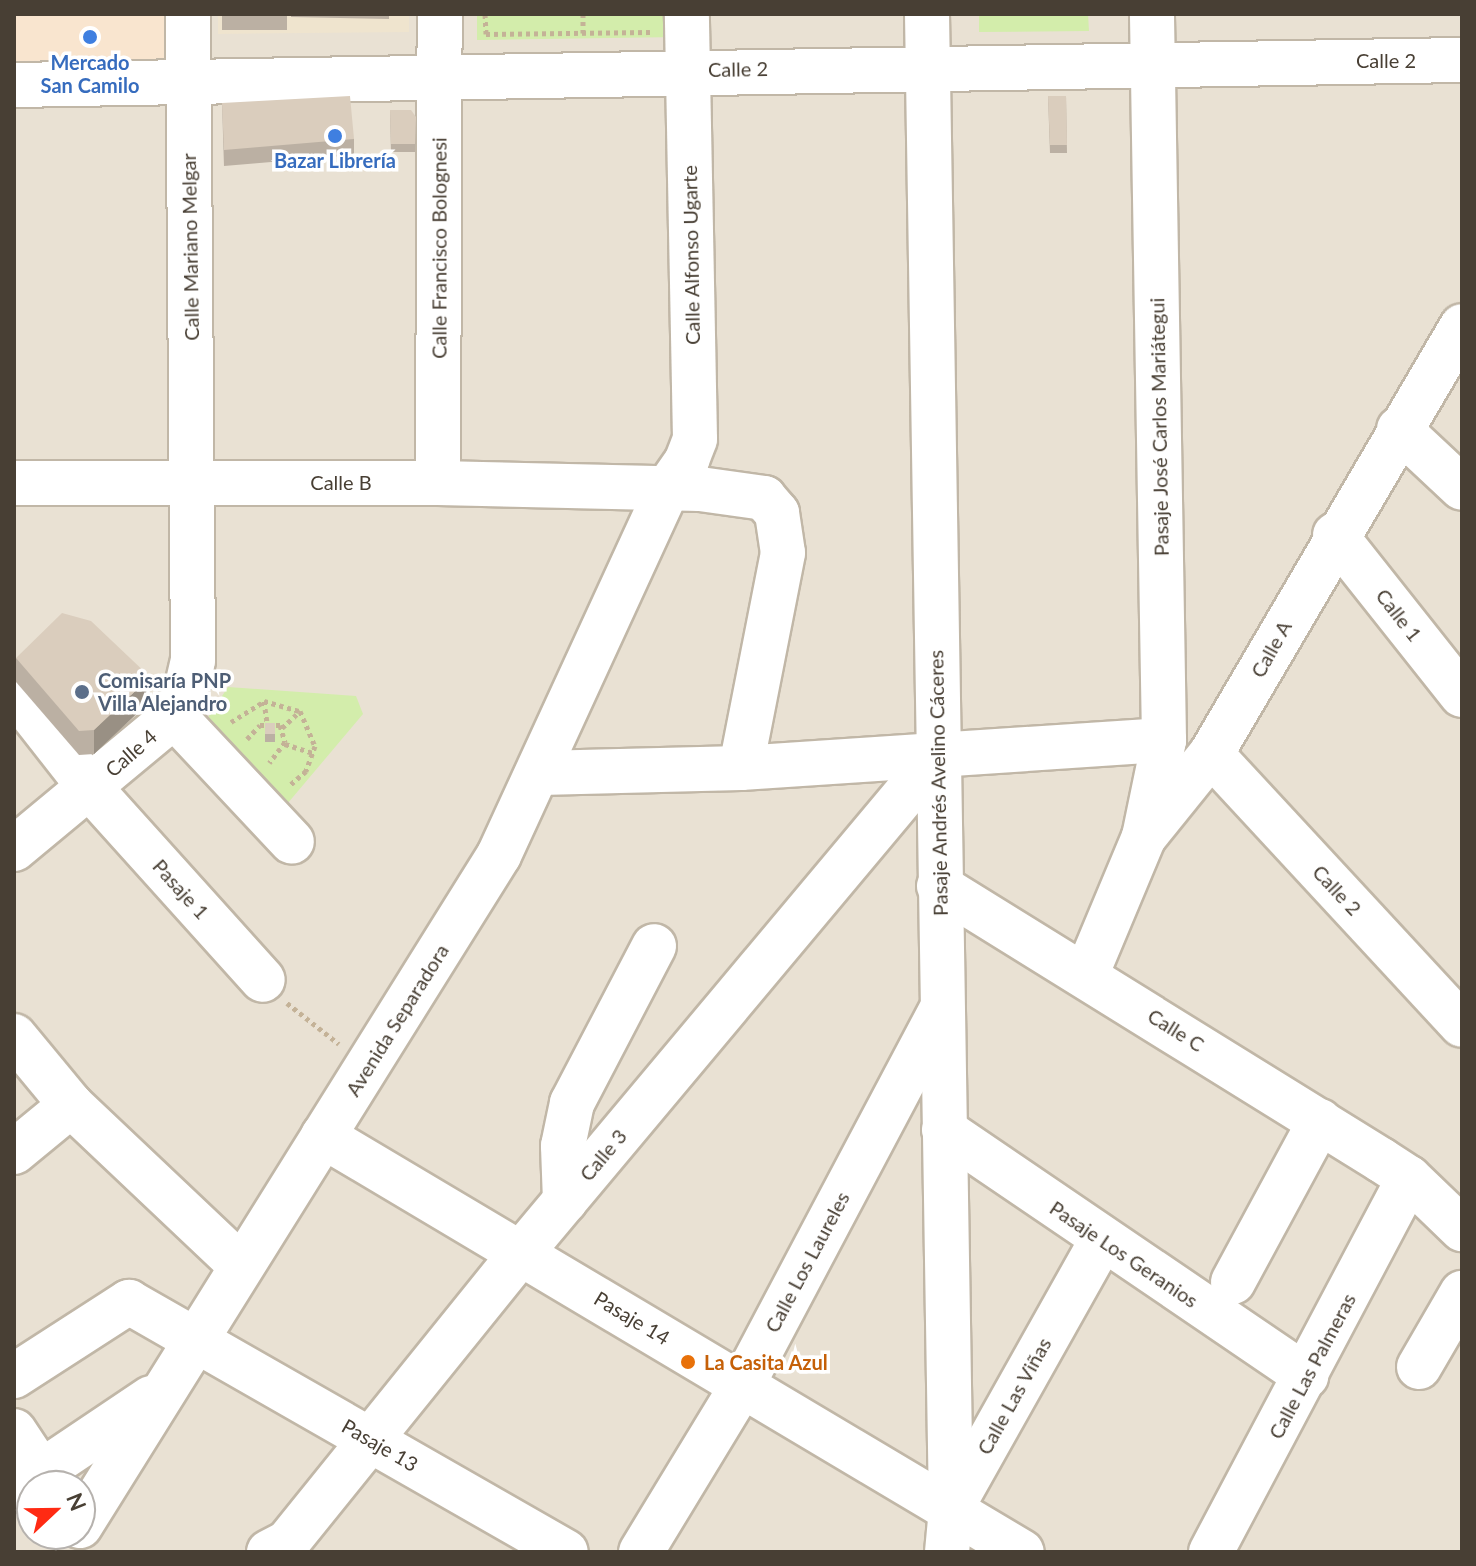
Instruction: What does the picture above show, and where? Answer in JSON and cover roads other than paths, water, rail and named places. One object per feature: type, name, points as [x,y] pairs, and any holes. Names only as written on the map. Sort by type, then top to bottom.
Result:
[{"type":"street","name":"Calle Mariano Melgar","points":[[188,14],[193,481]]},
{"type":"street","name":"Calle Francisco Bolognesi","points":[[438,483],[440,14]]},
{"type":"street","name":"Pasaje Andrés Avelino Cáceres","points":[[927,14],[951,1509],[947,1552]]},
{"type":"street","name":"Pasaje José Carlos Mariátegui","points":[[1144,837],[1164,740],[1152,14]]},
{"type":"street","name":"Calle Alfonso Ugarte","points":[[667,489],[695,439],[688,70],[673,23]]},
{"type":"street","name":"Calle 2","points":[[14,85],[688,70],[1462,60]]},
{"type":"street","name":"Calle A","points":[[1087,973],[1144,837],[1211,754],[1335,535],[1462,326]]},
{"type":"street","points":[[1399,429],[1462,488]]},
{"type":"street","name":"Calle 4","points":[[14,849],[90,788],[197,723],[184,699],[193,661],[193,481]]},
{"type":"street","name":"Calle B","points":[[14,483],[438,483],[667,489],[764,498],[777,513],[783,553],[741,768]]},
{"type":"street","name":"Avenida Separadora","points":[[96,1500],[239,1264],[369,1067],[499,855],[540,773],[667,489]]},
{"type":"street","name":"Calle 1","points":[[1335,535],[1462,695]]},
{"type":"street","name":"Pasaje 1","points":[[14,691],[90,788],[263,980]]},
{"type":"street","points":[[197,723],[292,842]]},
{"type":"street","points":[[540,773],[741,768],[1164,740]]},
{"type":"street","name":"Calle 2","points":[[1211,754],[1462,1025]]},
{"type":"street","name":"Calle 3","points":[[269,1552],[287,1543],[522,1252],[937,756]]},
{"type":"street","name":"Calle C","points":[[939,886],[1087,973],[1409,1178],[1462,1229]]},
{"type":"street","points":[[565,1201],[563,1146],[572,1103],[654,946]]},
{"type":"street","name":"Calle Los Laureles","points":[[641,1552],[743,1384],[942,1010]]},
{"type":"street","points":[[14,1036],[71,1105],[239,1264]]},
{"type":"street","points":[[14,1152],[71,1105]]},
{"type":"street","points":[[1233,1282],[1320,1121]]},
{"type":"street","name":"Pasaje Los Geranios","points":[[944,1130],[1306,1376]]},
{"type":"street","name":"Pasaje 14","points":[[323,1136],[1022,1552]]},
{"type":"street","name":"Calle Las Palmeras","points":[[1211,1552],[1409,1178]]},
{"type":"street","name":"Calle Las Viñas","points":[[927,1552],[1102,1240]]},
{"type":"street","points":[[1419,1367],[1462,1293]]},
{"type":"street","name":"Pasaje 13","points":[[14,1376],[125,1302],[195,1337],[566,1552]]},
{"type":"street","points":[[45,1470],[163,1389]]},
{"type":"street","points":[[14,1431],[25,1470]]},
{"type":"place","name":"Mercado San Camilo","points":[[90,37]]},
{"type":"place","name":"Bazar Librería","points":[[335,136]]},
{"type":"place","name":"Comisaría PNP Villa Alejandro","points":[[82,692]]},
{"type":"place","name":"La Casita Azul","points":[[688,1362]]}]
